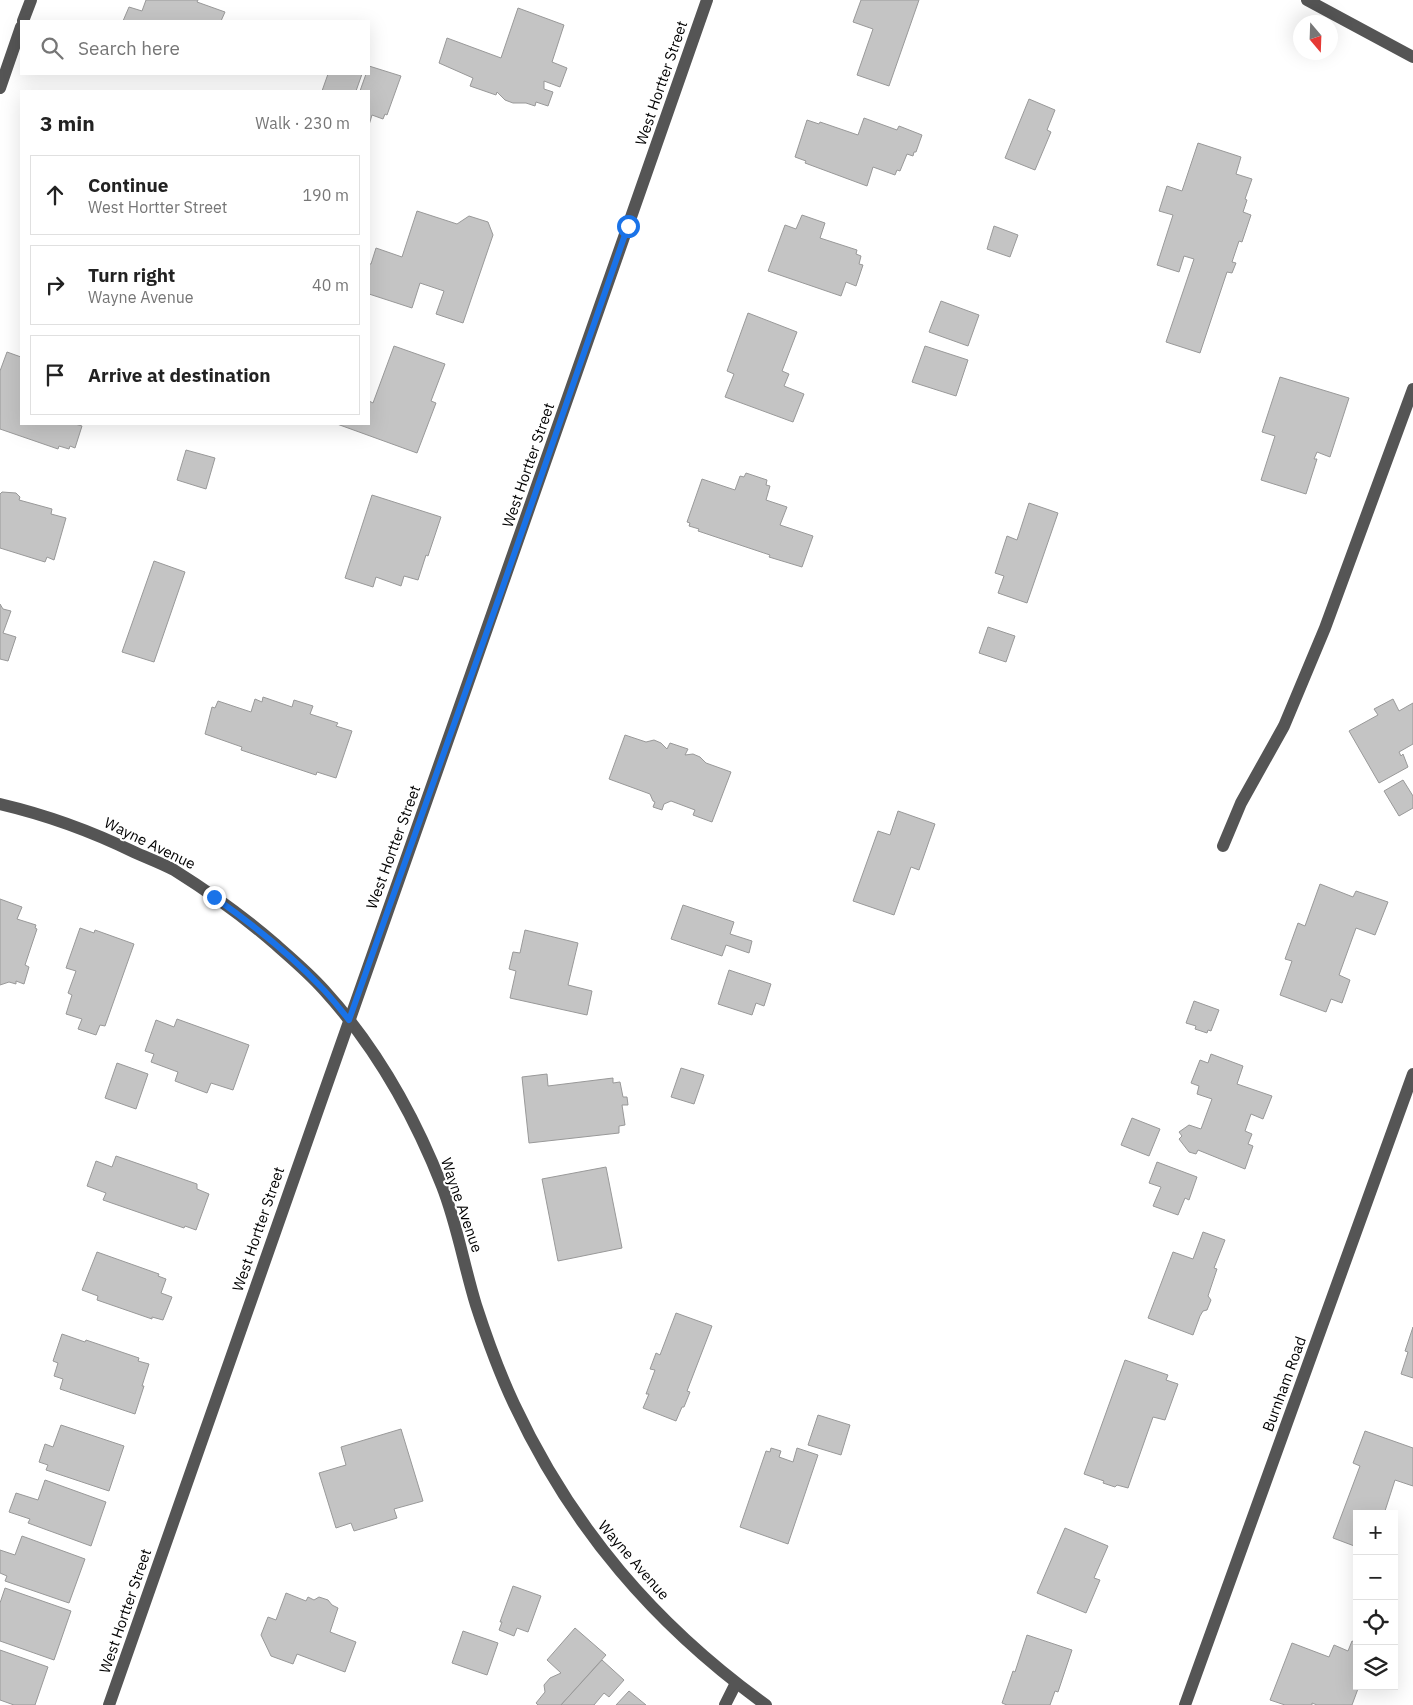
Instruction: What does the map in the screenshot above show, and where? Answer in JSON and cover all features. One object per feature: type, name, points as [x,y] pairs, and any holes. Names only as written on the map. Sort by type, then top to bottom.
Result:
[{"type":"street","points":[[23,20],[31,0]]},
{"type":"street","name":"West Hortter Street","points":[[109,1705],[707,0]]},
{"type":"street","points":[[1307,0],[1413,57]]},
{"type":"street","points":[[0,88],[20,30]]},
{"type":"street","points":[[1223,846],[1241,803],[1284,726],[1325,628],[1413,389]]},
{"type":"street","name":"Wayne Avenue","points":[[0,804],[34,812],[76,826],[171,869],[252,924],[323,988],[367,1044],[417,1128],[443,1188],[492,1353],[516,1408],[550,1474],[583,1524],[614,1565],[651,1606],[692,1646],[736,1683],[766,1705]]},
{"type":"street","name":"Burnham Road","points":[[1185,1705],[1413,1074]]},
{"type":"street","points":[[725,1705],[736,1683]]},
{"type":"building","points":[[146,0],[198,0],[197,2],[225,12],[221,20],[123,20],[129,7],[142,11]]},
{"type":"building","points":[[861,0],[919,0],[889,86],[857,75],[873,29],[853,22]]},
{"type":"building","points":[[518,8],[564,25],[552,62],[567,68],[560,87],[544,81],[544,89],[553,92],[548,106],[536,102],[535,106],[505,100],[497,92],[496,95],[470,86],[473,78],[439,63],[447,38],[501,58]]},
{"type":"building","points":[[370,66],[401,76],[387,115],[385,114],[383,119],[372,115],[370,122],[370,90],[360,90],[366,75],[370,75]]},
{"type":"building","points":[[328,75],[362,75],[356,90],[322,90]]},
{"type":"building","points":[[1029,99],[1055,110],[1047,130],[1051,132],[1035,170],[1005,158]]},
{"type":"building","points":[[864,118],[897,130],[899,126],[922,135],[916,152],[914,152],[913,156],[907,154],[900,171],[897,170],[895,175],[873,167],[867,186],[805,163],[806,161],[795,157],[807,120],[819,124],[820,122],[858,135]]},
{"type":"building","points":[[1198,143],[1241,157],[1236,174],[1252,179],[1243,212],[1251,215],[1242,242],[1239,241],[1232,262],[1236,263],[1232,273],[1227,272],[1200,353],[1166,342],[1194,259],[1184,256],[1179,272],[1157,265],[1173,215],[1159,211],[1167,186],[1182,191]]},
{"type":"building","points":[[417,211],[457,224],[469,216],[488,222],[493,235],[463,323],[436,314],[444,291],[420,283],[412,308],[370,294],[370,264],[376,248],[402,257]]},
{"type":"building","points":[[802,215],[825,223],[820,238],[857,250],[856,254],[861,256],[859,264],[863,265],[856,286],[846,282],[841,296],[768,271],[785,225],[796,229]]},
{"type":"building","points":[[994,226],[1018,235],[1010,257],[987,249]]},
{"type":"building","points":[[941,301],[979,315],[968,346],[929,332]]},
{"type":"building","points":[[748,313],[797,332],[782,371],[789,374],[784,386],[804,394],[793,422],[725,397],[734,374],[727,371]]},
{"type":"building","points":[[394,346],[445,364],[431,401],[436,403],[417,453],[340,425],[370,425],[370,402],[373,403]]},
{"type":"building","points":[[925,346],[968,360],[956,396],[912,382]]},
{"type":"building","points":[[7,352],[20,357],[20,425],[82,426],[75,448],[70,446],[69,449],[59,446],[58,449],[0,429],[0,371]]},
{"type":"building","points":[[1280,377],[1349,398],[1330,457],[1317,452],[1314,459],[1317,459],[1306,494],[1261,480],[1275,436],[1262,432]]},
{"type":"building","points":[[186,450],[215,458],[206,489],[177,480]]},
{"type":"building","points":[[746,473],[767,480],[766,485],[770,486],[766,500],[787,507],[780,525],[813,536],[802,567],[769,557],[770,555],[698,531],[699,529],[689,526],[690,523],[687,522],[702,479],[735,490],[740,476],[744,477]]},
{"type":"building","points":[[2,492],[16,493],[20,497],[19,500],[52,509],[51,514],[66,518],[54,560],[47,557],[45,562],[0,548],[0,494]]},
{"type":"building","points":[[372,495],[441,517],[418,580],[404,576],[401,586],[376,577],[373,587],[345,578]]},
{"type":"building","points":[[1029,503],[1058,513],[1027,603],[998,593],[1004,576],[995,573],[1007,536],[1017,540]]},
{"type":"building","points":[[154,561],[185,572],[154,662],[122,652]]},
{"type":"building","points":[[0,604],[3,609],[11,611],[3,633],[16,637],[8,661],[0,659]]},
{"type":"building","points":[[988,627],[1015,636],[1006,662],[979,653]]},
{"type":"building","points":[[263,697],[292,707],[294,700],[313,706],[310,714],[338,723],[336,726],[352,731],[336,778],[317,772],[316,775],[241,750],[242,747],[205,734],[212,707],[215,708],[218,701],[251,712],[255,699],[262,702]]},
{"type":"building","points":[[1393,699],[1399,711],[1413,703],[1413,744],[1399,752],[1401,756],[1403,754],[1408,767],[1379,783],[1349,731],[1378,715],[1374,709]]},
{"type":"building","points":[[625,735],[646,742],[654,740],[661,743],[667,749],[670,743],[688,749],[685,755],[693,754],[700,757],[706,763],[731,772],[712,822],[693,815],[695,810],[671,801],[664,804],[662,810],[653,807],[655,802],[650,794],[609,779]]},
{"type":"building","points":[[1403,780],[1413,796],[1413,808],[1399,816],[1384,791]]},
{"type":"building","points":[[898,811],[935,824],[919,870],[911,867],[894,915],[853,901],[878,831],[890,835]]},
{"type":"building","points":[[1320,884],[1353,897],[1356,891],[1388,902],[1375,935],[1356,928],[1339,975],[1350,980],[1342,1003],[1331,999],[1326,1012],[1280,995],[1292,961],[1285,959],[1298,923],[1305,926]]},
{"type":"building","points":[[0,899],[22,907],[17,919],[36,925],[35,928],[37,929],[25,965],[29,967],[24,984],[16,981],[16,984],[9,982],[0,985]]},
{"type":"building","points":[[683,905],[734,922],[730,934],[752,941],[749,953],[726,945],[722,956],[671,939]]},
{"type":"building","points":[[80,928],[94,933],[95,930],[134,944],[105,1026],[100,1025],[96,1035],[78,1029],[82,1019],[66,1014],[72,995],[68,993],[76,971],[66,968]]},
{"type":"building","points":[[525,930],[578,943],[568,985],[592,991],[587,1015],[510,998],[516,971],[509,969],[513,952],[520,953]]},
{"type":"building","points":[[729,970],[771,984],[764,1006],[756,1003],[752,1015],[718,1004]]},
{"type":"building","points":[[1194,1001],[1219,1010],[1211,1031],[1208,1030],[1207,1033],[1195,1029],[1196,1026],[1186,1023]]},
{"type":"building","points":[[177,1019],[249,1045],[233,1090],[211,1083],[207,1093],[175,1081],[178,1072],[151,1062],[154,1054],[145,1051],[156,1020],[174,1027]]},
{"type":"building","points":[[1211,1054],[1243,1066],[1237,1084],[1272,1096],[1263,1119],[1251,1114],[1245,1131],[1252,1134],[1248,1144],[1253,1146],[1245,1169],[1198,1150],[1196,1154],[1189,1152],[1179,1139],[1182,1136],[1179,1132],[1189,1125],[1201,1129],[1212,1099],[1197,1094],[1199,1086],[1191,1083],[1200,1060],[1208,1063]]},
{"type":"building","points":[[117,1063],[148,1074],[136,1109],[105,1098]]},
{"type":"building","points":[[681,1068],[704,1075],[694,1104],[671,1097]]},
{"type":"building","points":[[547,1074],[548,1086],[613,1078],[613,1083],[620,1082],[623,1097],[627,1097],[628,1105],[622,1105],[625,1125],[619,1126],[619,1133],[529,1143],[522,1077]]},
{"type":"building","points":[[1132,1118],[1160,1129],[1149,1156],[1121,1145]]},
{"type":"building","points":[[116,1156],[197,1184],[197,1189],[209,1194],[196,1230],[185,1226],[184,1228],[103,1200],[106,1193],[87,1186],[96,1161],[112,1167]]},
{"type":"building","points":[[1157,1162],[1197,1177],[1189,1200],[1185,1198],[1178,1215],[1153,1206],[1161,1187],[1149,1183]]},
{"type":"building","points":[[606,1167],[622,1248],[558,1261],[542,1179]]},
{"type":"building","points":[[1203,1232],[1225,1240],[1214,1268],[1217,1269],[1208,1296],[1211,1300],[1207,1310],[1203,1311],[1200,1316],[1193,1335],[1148,1318],[1173,1252],[1193,1259]]},
{"type":"building","points":[[97,1252],[159,1274],[158,1276],[166,1279],[161,1293],[172,1297],[163,1320],[152,1317],[152,1319],[97,1300],[98,1296],[82,1290]]},
{"type":"building","points":[[676,1313],[712,1326],[687,1391],[690,1392],[676,1421],[643,1408],[649,1394],[646,1394],[655,1370],[650,1369],[656,1353],[660,1355]]},
{"type":"building","points":[[1413,1327],[1413,1378],[1401,1374],[1408,1352],[1405,1351]]},
{"type":"building","points":[[62,1334],[139,1358],[138,1361],[149,1364],[135,1414],[60,1389],[63,1379],[54,1376],[58,1363],[53,1361]]},
{"type":"building","points":[[1125,1360],[1168,1375],[1166,1380],[1178,1384],[1165,1420],[1153,1417],[1128,1488],[1117,1485],[1115,1487],[1084,1474]]},
{"type":"building","points":[[818,1415],[850,1425],[841,1455],[808,1445]]},
{"type":"building","points":[[61,1425],[124,1446],[109,1491],[46,1470],[48,1465],[39,1462],[45,1444],[53,1447]]},
{"type":"building","points":[[401,1429],[423,1501],[394,1509],[397,1518],[354,1531],[351,1523],[336,1528],[319,1473],[346,1465],[341,1447]]},
{"type":"building","points":[[1365,1431],[1413,1448],[1413,1486],[1395,1480],[1385,1510],[1353,1510],[1353,1546],[1333,1538],[1360,1466],[1353,1463]]},
{"type":"building","points":[[771,1448],[781,1451],[779,1457],[793,1462],[797,1448],[818,1455],[788,1544],[740,1527],[766,1451],[770,1452]]},
{"type":"building","points":[[45,1480],[106,1502],[91,1546],[28,1523],[30,1519],[9,1512],[16,1493],[38,1500]]},
{"type":"building","points":[[1065,1528],[1108,1546],[1094,1578],[1100,1580],[1086,1613],[1037,1593]]},
{"type":"building","points":[[22,1536],[85,1559],[69,1603],[5,1581],[7,1576],[0,1573],[0,1550],[15,1555]]},
{"type":"building","points":[[513,1586],[541,1596],[528,1632],[517,1628],[514,1636],[499,1630]]},
{"type":"building","points":[[5,1588],[71,1611],[54,1660],[0,1641],[0,1603]]},
{"type":"building","points":[[286,1593],[306,1601],[308,1597],[314,1600],[319,1597],[328,1600],[338,1608],[330,1632],[356,1642],[345,1672],[297,1654],[293,1664],[271,1656],[261,1635],[268,1617],[276,1620]]},
{"type":"building","points":[[575,1628],[606,1655],[561,1705],[538,1705],[536,1703],[545,1692],[544,1685],[550,1678],[561,1673],[547,1660]]},
{"type":"building","points":[[463,1631],[498,1643],[487,1675],[452,1663]]},
{"type":"building","points":[[1027,1635],[1072,1650],[1058,1692],[1055,1691],[1050,1705],[1007,1705],[1002,1703],[1013,1671],[1015,1672]]},
{"type":"building","points":[[1353,1641],[1353,1690],[1358,1690],[1352,1705],[1317,1705],[1312,1703],[1312,1705],[1285,1705],[1270,1700],[1292,1643],[1329,1657],[1334,1645],[1348,1651]]},
{"type":"building","points":[[0,1650],[48,1667],[35,1705],[14,1705],[0,1700]]},
{"type":"building","points":[[602,1660],[624,1680],[609,1697],[604,1693],[594,1705],[561,1705]]},
{"type":"building","points":[[629,1691],[646,1705],[616,1705]]},
{"type":"route","points":[[214,897],[252,924],[297,963],[323,988],[349,1020],[501,592],[628,226]]}]
